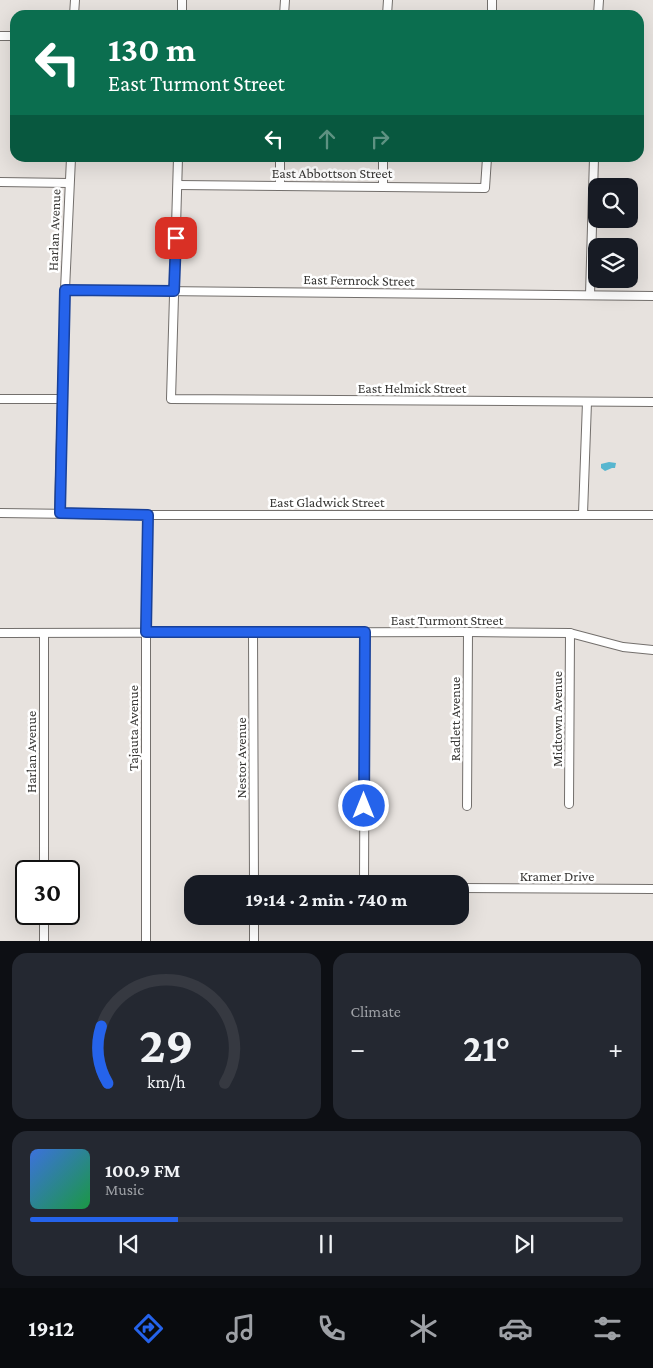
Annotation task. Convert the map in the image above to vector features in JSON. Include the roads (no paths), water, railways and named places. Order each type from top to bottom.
[{"type":"street","name":"Harlan Avenue","points":[[60,513],[68,183],[71,162]]},
{"type":"street","points":[[174,291],[178,162]]},
{"type":"street","points":[[280,162],[280,186]]},
{"type":"street","points":[[383,186],[384,162]]},
{"type":"street","name":"East Abbottson Street","points":[[178,185],[486,188],[486,162]]},
{"type":"street","points":[[590,295],[594,162]]},
{"type":"street","points":[[0,182],[68,183]]},
{"type":"street","name":"East Fernrock Street","points":[[65,290],[653,296]]},
{"type":"street","name":"East Helmick Street","points":[[174,291],[171,399],[653,402]]},
{"type":"street","points":[[0,400],[62,399]]},
{"type":"street","points":[[583,514],[587,402]]},
{"type":"street","name":"East Gladwick Street","points":[[0,512],[148,515],[653,515]]},
{"type":"street","name":"Tajauta Avenue","points":[[146,940],[148,515]]},
{"type":"street","name":"Nestor Avenue","points":[[253,632],[254,875]]},
{"type":"street","points":[[364,875],[365,632]]},
{"type":"street","name":"Radlett Avenue","points":[[467,806],[468,632]]},
{"type":"street","name":"East Turmont Street","points":[[0,633],[570,633],[623,646],[653,650]]},
{"type":"street","name":"Harlan Avenue","points":[[44,633],[44,860]]},
{"type":"street","name":"Midtown Avenue","points":[[569,804],[570,633]]},
{"type":"street","name":"Kramer Drive","points":[[469,888],[653,889]]},
{"type":"street","points":[[44,925],[44,940]]},
{"type":"street","points":[[254,925],[254,940]]},
{"type":"water","points":[[616,463],[615,468],[605,471],[601,468],[601,464]]}]
